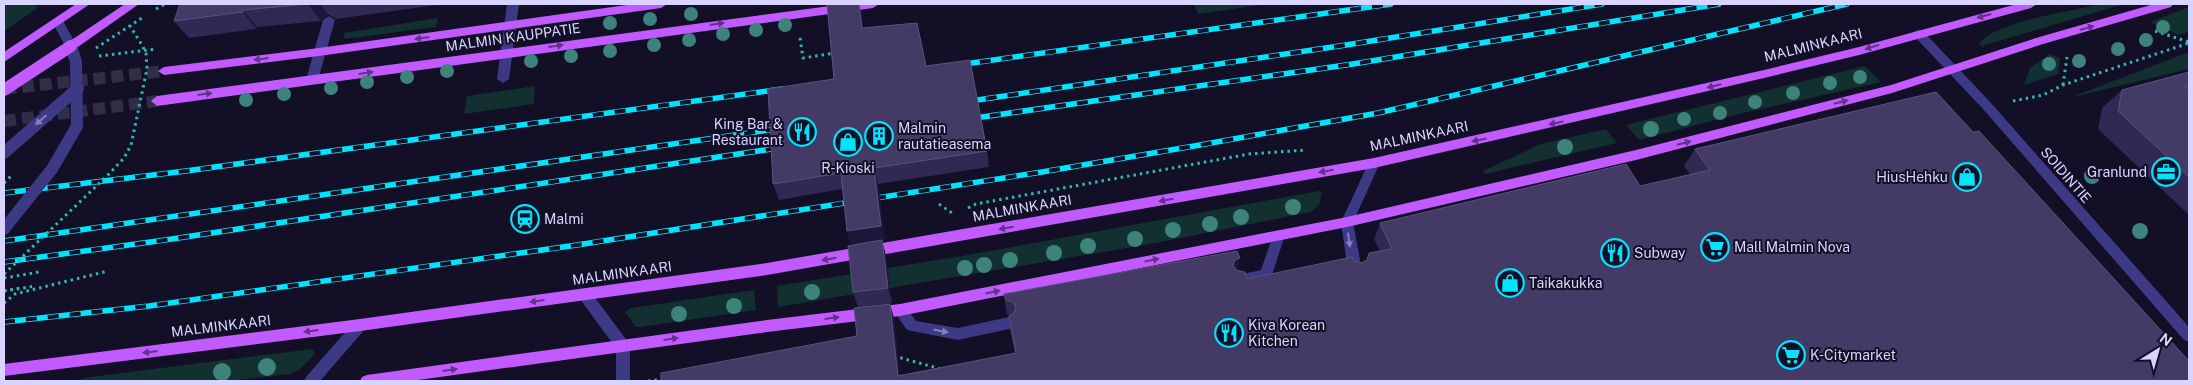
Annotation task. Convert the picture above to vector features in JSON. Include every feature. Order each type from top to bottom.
[{"type":"main road","points":[[4,58],[84,4]]},
{"type":"main road","name":"MALMIN KAUPPATIE","points":[[164,71],[320,52],[661,4]]},
{"type":"main road","name":"MALMIN KAUPPATIE","points":[[157,100],[872,4]]},
{"type":"main road","name":"MALMINKAARI","points":[[4,370],[360,325],[767,269],[1374,163],[1632,106],[1859,51],[2031,4]]},
{"type":"main road","points":[[367,381],[767,326],[900,310],[1347,222],[1636,155],[1892,89],[2040,41],[2167,4]]},
{"type":"main road","points":[[4,90],[130,5]]},
{"type":"street","points":[[503,79],[512,26],[513,4]]},
{"type":"street","points":[[312,80],[328,20]]},
{"type":"street","points":[[4,228],[52,169],[77,126],[78,88],[76,62],[71,46],[58,22]]},
{"type":"street","name":"SOIDINTIE","points":[[1919,34],[1987,106],[2189,336]]},
{"type":"street","points":[[4,153],[78,88]]},
{"type":"street","points":[[1355,271],[1347,222],[1374,163]]},
{"type":"street","points":[[1239,280],[1266,274],[1279,235]]},
{"type":"street","points":[[585,294],[623,346],[623,381]]},
{"type":"street","points":[[900,310],[912,326],[958,334],[1009,323]]},
{"type":"street","points":[[311,381],[360,325]]},
{"type":"path","points":[[4,274],[108,175],[128,151],[136,130],[137,116],[149,69],[146,53],[139,38],[130,26]]},
{"type":"path","points":[[2150,29],[2189,43]]},
{"type":"path","points":[[800,38],[803,58],[841,52]]},
{"type":"path","points":[[1987,106],[2042,95],[2063,85],[2189,43]]},
{"type":"path","points":[[2063,85],[2067,57]]},
{"type":"path","points":[[962,211],[976,204],[1249,154],[1307,150]]},
{"type":"path","points":[[939,204],[954,215]]},
{"type":"path","points":[[4,302],[15,294],[108,271]]},
{"type":"path","points":[[4,278],[39,272]]},
{"type":"path","points":[[4,291],[35,286]]},
{"type":"path","points":[[4,291],[21,288]]},
{"type":"path","points":[[888,354],[933,368],[946,369]]},
{"type":"path","points":[[648,381],[659,381],[674,377]]},
{"type":"green space","points":[[4,4],[32,4],[39,7],[4,31]]},
{"type":"green space","points":[[1194,4],[1259,4],[1260,5],[1198,14]]},
{"type":"green space","points":[[2100,4],[2124,4],[1982,46],[1979,44],[1987,36],[2000,29],[2035,18]]},
{"type":"green space","points":[[2189,7],[2189,31],[2179,35],[2150,22]]},
{"type":"green space","points":[[438,18],[436,27],[345,39],[343,33]]},
{"type":"green space","points":[[2189,52],[2189,69],[2069,98]]},
{"type":"green space","points":[[2050,54],[2060,58],[2058,74],[2024,85],[2030,68]]},
{"type":"green space","points":[[1865,66],[1881,82],[1735,115],[1639,140],[1626,125]]},
{"type":"green space","points":[[535,86],[534,104],[464,114],[467,96]]},
{"type":"green space","points":[[1606,129],[1617,143],[1485,174],[1483,171],[1541,144]]},
{"type":"green space","points":[[1319,191],[1322,193],[1319,205],[1311,212],[1156,243],[778,307],[777,286],[968,255]]},
{"type":"green space","points":[[754,290],[756,310],[641,327],[636,327],[625,312],[631,308]]},
{"type":"green space","points":[[312,349],[315,353],[314,355],[300,369],[290,374],[229,381],[74,381],[90,377]]},
{"type":"building","points":[[180,4],[307,4],[243,10],[243,12],[174,21]]},
{"type":"building","name":"Malmin rautatieasema","points":[[827,4],[859,4],[862,28],[917,23],[926,66],[970,60],[987,151],[874,168],[881,226],[847,231],[841,173],[773,184],[768,89],[834,79]]},
{"type":"building","points":[[2189,72],[2189,87],[2185,85],[2189,90],[2189,177],[2118,111],[2122,90]]},
{"type":"building","name":"Mall Malmin Nova","points":[[1936,92],[1973,132],[1979,131],[2189,361],[2189,381],[661,381],[661,373],[857,336],[854,308],[890,304],[898,376],[1016,353],[1009,316],[1014,313],[1016,307],[1013,302],[1006,300],[1004,294],[1237,251],[1240,258],[1235,260],[1233,265],[1236,270],[1245,272],[1247,279],[1352,257],[1354,261],[1361,263],[1367,260],[1369,253],[1392,249],[1380,223],[1626,164],[1640,186],[1710,170],[1695,149]]},
{"type":"building","points":[[882,240],[888,288],[853,292],[848,246]]},
{"type":"tunnel","points":[[4,89],[164,71]]},
{"type":"tunnel","points":[[4,121],[157,101]]},
{"type":"railway","points":[[958,65],[1391,4]]},
{"type":"railway","points":[[964,102],[1346,45],[1602,4]]},
{"type":"railway","points":[[968,119],[1353,64],[1719,4]]},
{"type":"railway","points":[[4,322],[149,306],[577,245],[1042,172],[1200,145],[1378,113],[1847,4]]},
{"type":"railway","points":[[4,193],[186,171],[782,89]]},
{"type":"railway","points":[[4,241],[783,128]]},
{"type":"railway","points":[[4,262],[165,240],[785,147]]},
{"type":"place","name":"King Bar & Restaurant","points":[[802,132]]},
{"type":"place","name":"Malmin rautatieasema","points":[[879,136]]},
{"type":"place","name":"R-Kioski","points":[[848,142]]},
{"type":"place","name":"Granlund","points":[[2166,172]]},
{"type":"place","name":"HiusHehku","points":[[1967,177]]},
{"type":"place","name":"Malmi","points":[[525,219]]},
{"type":"place","name":"Mall Malmin Nova","points":[[1715,247]]},
{"type":"place","name":"Subway","points":[[1615,253]]},
{"type":"place","name":"Taikakukka","points":[[1510,283]]},
{"type":"place","name":"Kiva Korean Kitchen","points":[[1229,333]]},
{"type":"place","name":"K-Citymarket","points":[[1791,355]]}]
